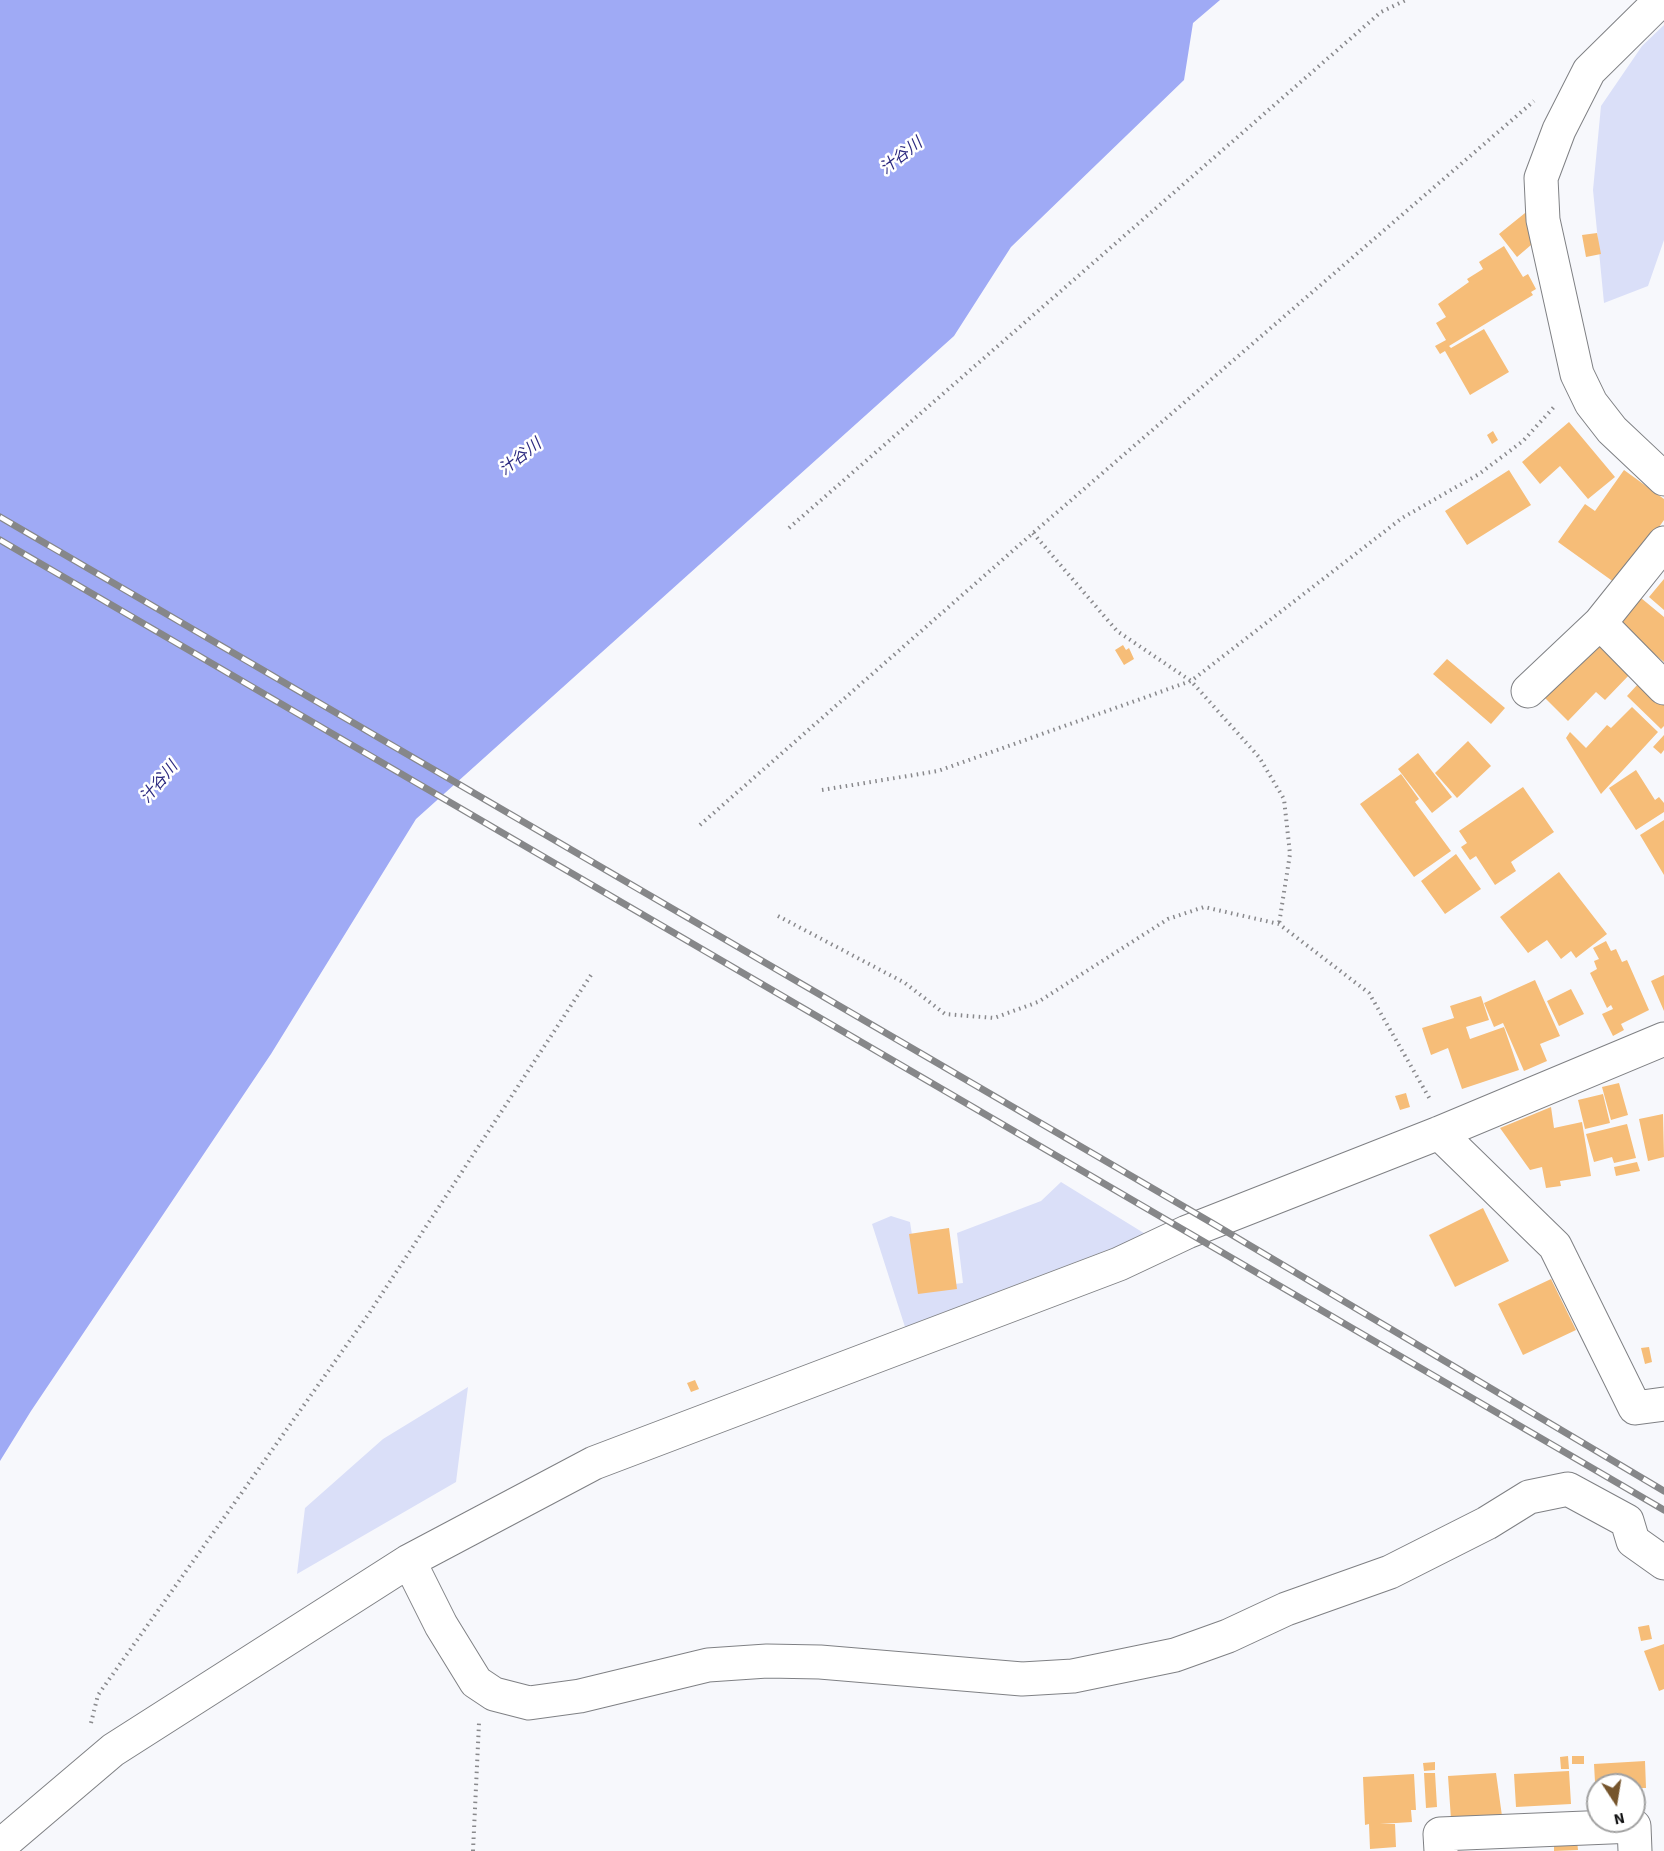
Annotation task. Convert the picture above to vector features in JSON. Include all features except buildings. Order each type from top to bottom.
[{"type":"street","points":[[1659,466],[1612,430],[1591,403],[1577,374],[1543,220],[1541,178],[1559,130],[1589,71],[1661,0]]},
{"type":"street","points":[[1528,691],[1600,623],[1664,543]]},
{"type":"street","points":[[1600,623],[1664,688]]},
{"type":"street","points":[[0,1846],[113,1750],[409,1561],[594,1463],[1119,1264],[1187,1232],[1439,1133],[1664,1039]]},
{"type":"street","points":[[1439,1133],[1555,1246],[1635,1408],[1664,1404]]},
{"type":"street","points":[[409,1561],[441,1625],[476,1682],[494,1694],[529,1703],[580,1696],[708,1665],[767,1661],[820,1662],[1022,1679],[1074,1676],[1175,1655],[1228,1636],[1286,1609],[1390,1572],[1487,1523],[1528,1497],[1568,1490],[1627,1521],[1633,1541],[1664,1563]]},
{"type":"street","points":[[1441,1851],[1440,1833],[1634,1826],[1635,1851]]},
{"type":"path","points":[[789,528],[1381,12],[1406,0]]},
{"type":"path","points":[[700,825],[1033,533],[1540,96]]},
{"type":"path","points":[[822,790],[938,771],[1191,681],[1402,518],[1479,474],[1523,441],[1551,413],[1577,374]]},
{"type":"path","points":[[1033,533],[1118,631],[1191,681],[1260,757],[1284,799],[1290,854],[1279,924]]},
{"type":"path","points":[[778,916],[905,983],[945,1014],[994,1018],[1038,1002],[1168,919],[1204,907],[1279,924],[1369,993],[1434,1106],[1439,1133]]},
{"type":"path","points":[[91,1727],[98,1695],[368,1315],[593,972]]},
{"type":"path","points":[[473,1851],[479,1718],[494,1694]]},
{"type":"shaded area","points":[[1664,25],[1664,240],[1648,286],[1604,303],[1593,190],[1601,106],[1642,46]]},
{"type":"shaded area","points":[[1061,1182],[1147,1235],[905,1327],[872,1224],[891,1216],[910,1222],[920,1288],[963,1283],[957,1233],[1041,1201]]},
{"type":"shaded area","points":[[468,1387],[456,1482],[297,1574],[305,1508],[383,1439]]},
{"type":"water","name":"汁谷川","points":[[0,0],[1220,0],[1193,23],[1184,80],[1011,247],[954,336],[416,819],[271,1054],[31,1411],[0,1461]]},
{"type":"railway","points":[[0,517],[1212,1223],[1664,1491]]},
{"type":"railway","points":[[0,540],[1664,1510]]}]
